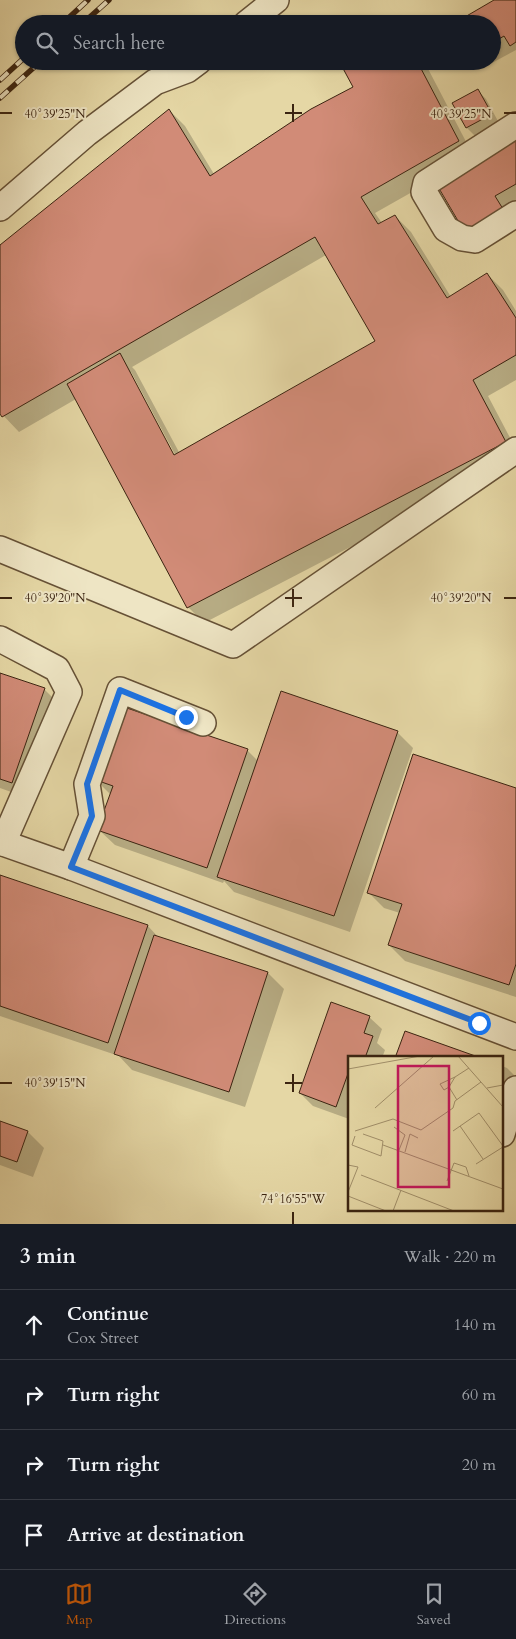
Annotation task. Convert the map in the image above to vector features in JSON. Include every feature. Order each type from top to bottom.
[{"type":"street","points":[[257,15],[276,0]]},
{"type":"street","points":[[0,208],[87,133],[155,82],[187,70]]},
{"type":"street","points":[[516,125],[426,182],[424,192],[446,229],[462,238],[475,240],[516,214]]},
{"type":"street","points":[[0,549],[233,645],[516,450]]},
{"type":"street","points":[[0,639],[57,669],[69,692],[2,843],[71,867],[516,1037]]},
{"type":"street","points":[[71,867],[92,816],[87,784],[120,690],[203,723]]},
{"type":"street","points":[[504,1128],[516,1089]]},
{"type":"building","points":[[494,0],[516,0],[516,42],[510,46],[504,36],[501,38],[501,15],[468,15]]},
{"type":"building","points":[[344,70],[422,70],[459,141],[361,197],[378,224],[395,215],[447,298],[487,273],[516,318],[516,355],[473,380],[506,442],[187,608],[67,384],[120,353],[174,455],[375,341],[315,237],[2,417],[0,414],[0,245],[169,109],[210,176],[311,109],[353,87]]},
{"type":"building","points":[[478,89],[492,114],[466,128],[452,103]]},
{"type":"building","points":[[516,140],[516,184],[495,196],[503,209],[464,231],[437,185]]},
{"type":"building","points":[[0,673],[45,688],[12,783],[0,779]]},
{"type":"building","points":[[281,691],[398,731],[334,916],[217,877]]},
{"type":"building","points":[[118,705],[248,749],[207,868],[97,830],[113,786],[93,779]]},
{"type":"building","points":[[413,754],[516,788],[516,964],[509,985],[388,945],[402,904],[367,893]]},
{"type":"building","points":[[0,875],[148,925],[108,1043],[0,1006]]},
{"type":"building","points":[[154,935],[268,972],[229,1092],[114,1054]]},
{"type":"building","points":[[331,1002],[370,1016],[364,1033],[373,1036],[366,1056],[348,1056],[348,1074],[336,1107],[299,1093]]},
{"type":"building","points":[[405,1031],[475,1056],[396,1056]]},
{"type":"building","points":[[0,1121],[28,1131],[17,1162],[0,1156]]},
{"type":"railway","points":[[72,15],[88,0]]},
{"type":"railway","points":[[92,15],[109,0]]},
{"type":"railway","points":[[0,80],[15,66]]},
{"type":"railway","points":[[0,98],[31,70]]},
{"type":"route","points":[[186,717],[120,690],[87,784],[92,816],[71,867],[479,1023]]}]
